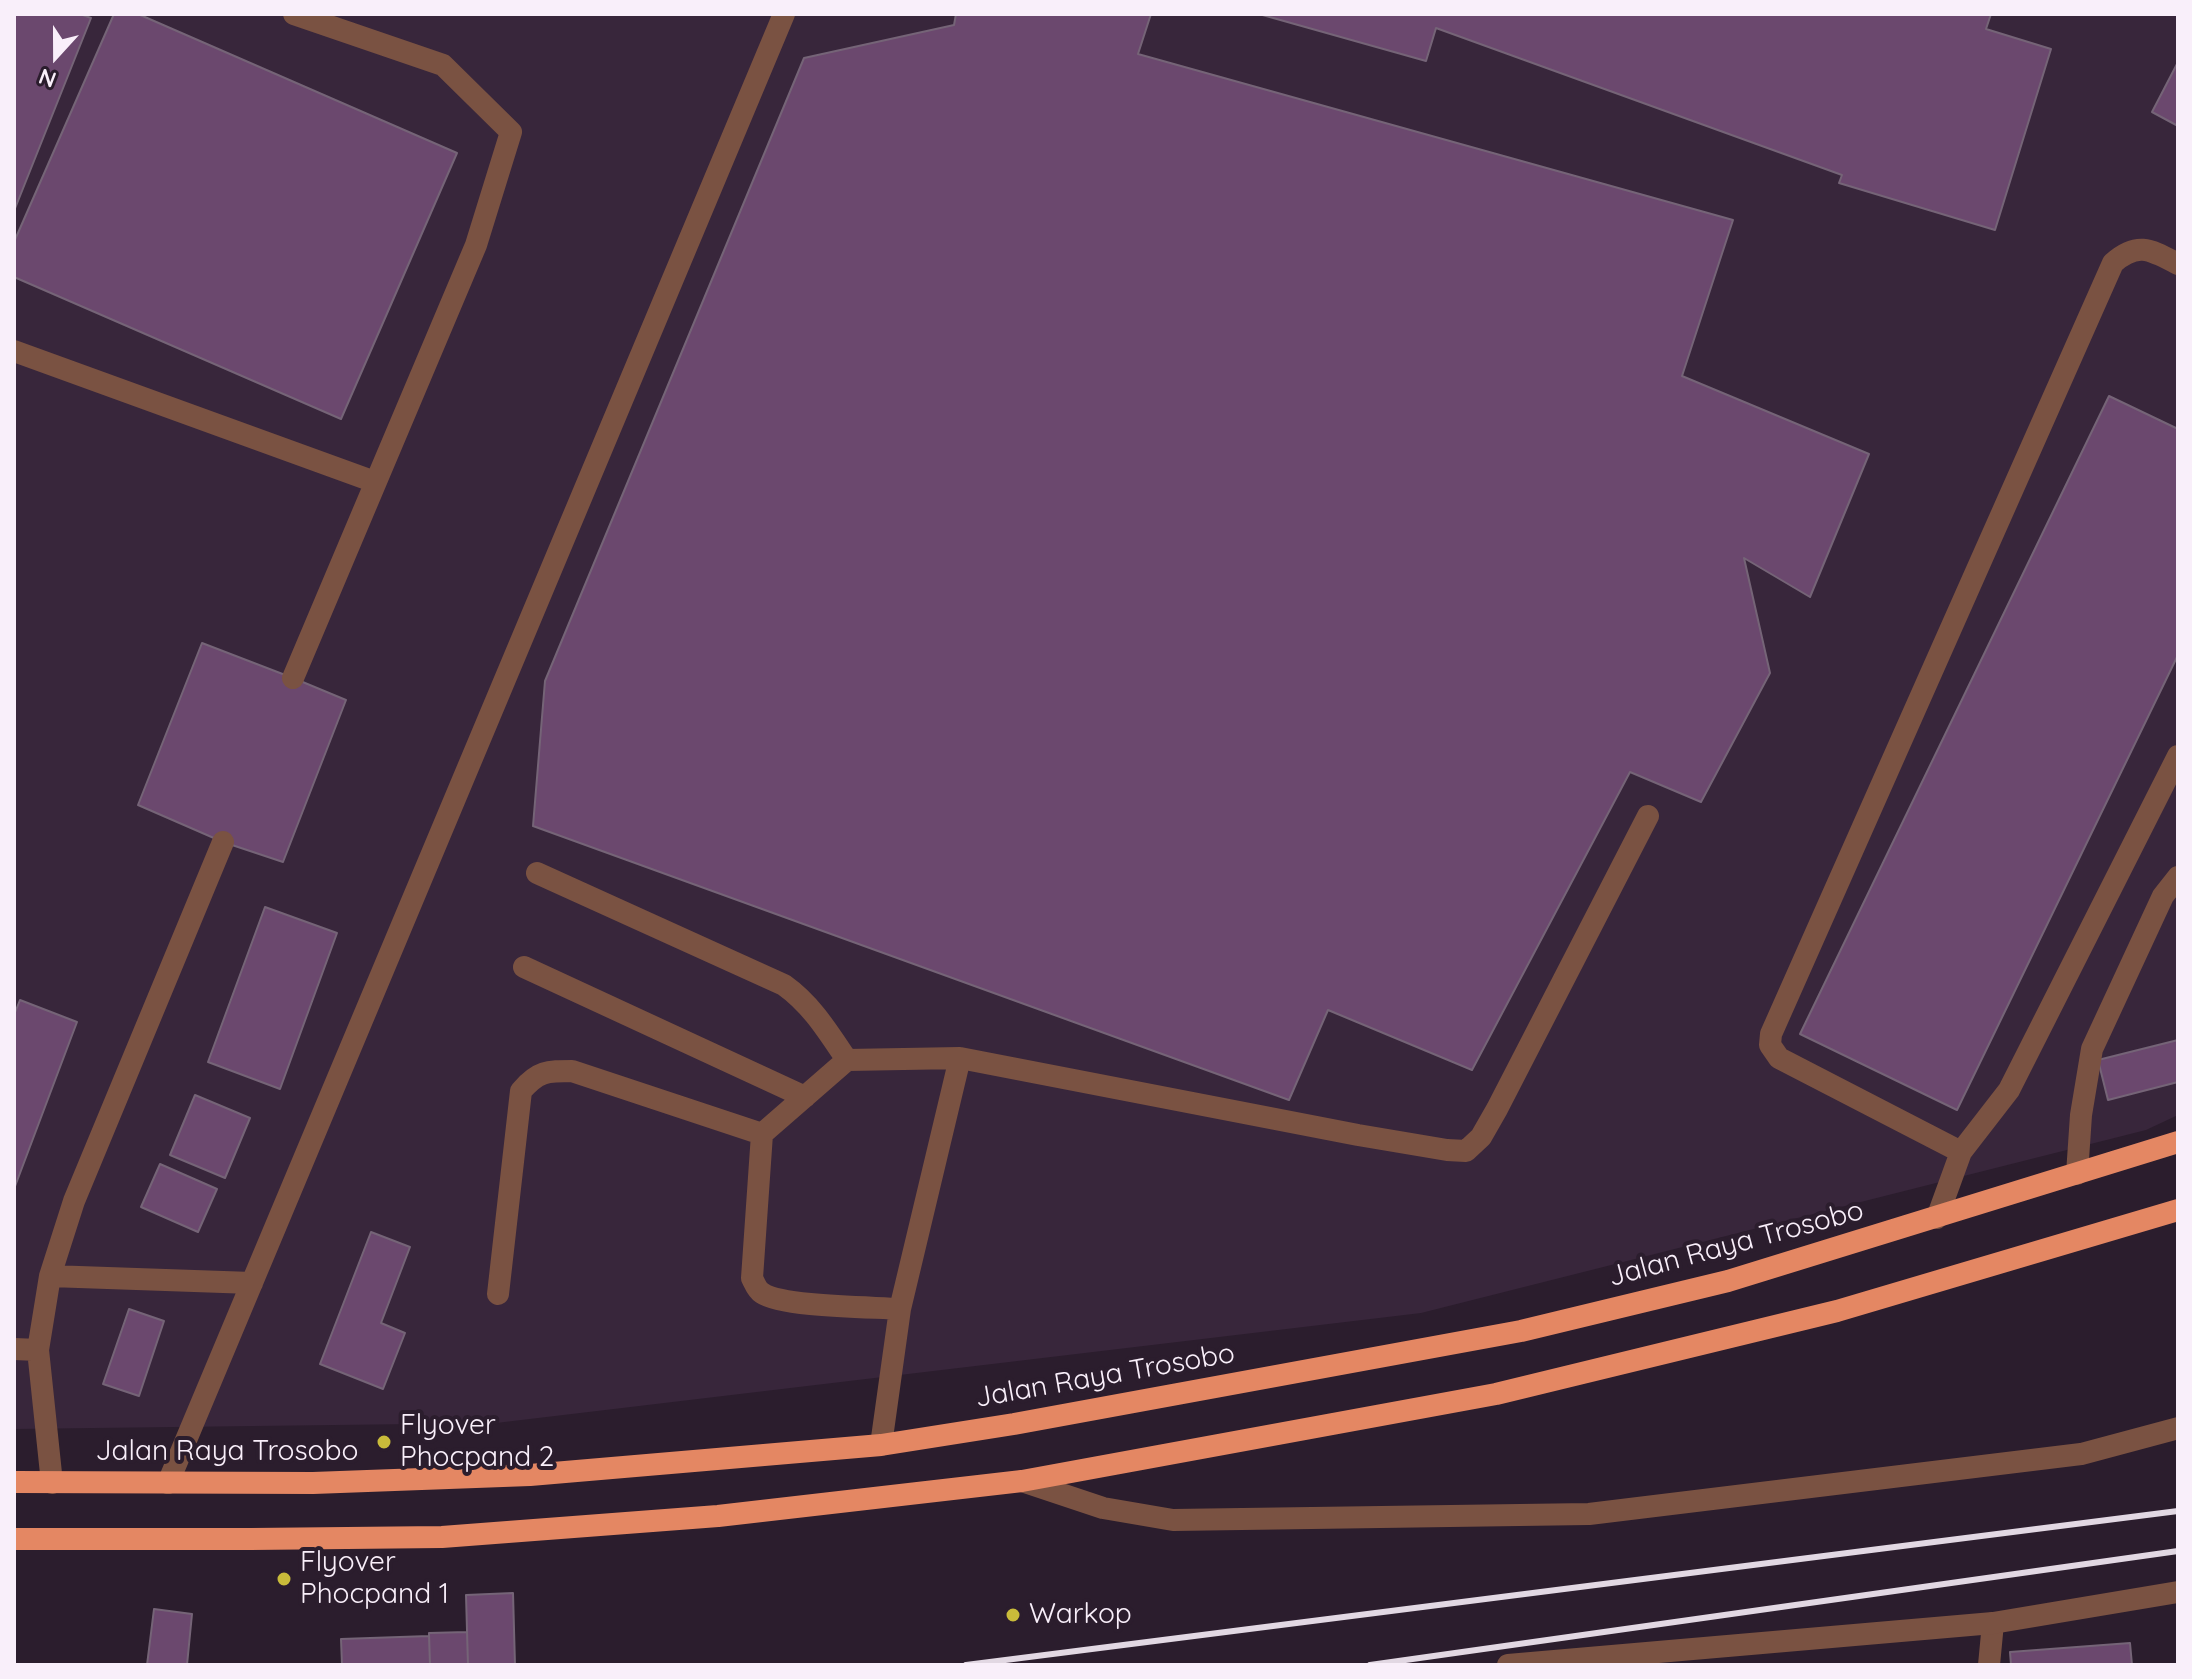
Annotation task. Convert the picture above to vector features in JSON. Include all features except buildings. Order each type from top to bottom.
[{"type":"highway","name":"Jalan Raya Trosobo","points":[[14,1482],[313,1483],[530,1475],[881,1445],[1014,1424],[1521,1331],[1728,1281],[2178,1142]]},
{"type":"highway","points":[[14,1539],[442,1537],[718,1516],[1022,1481],[1496,1394],[1837,1311],[2178,1210]]},
{"type":"street","points":[[293,678],[476,245],[511,132],[443,65],[294,14]]},
{"type":"street","points":[[168,1483],[784,14]]},
{"type":"street","points":[[1961,1152],[1779,1058],[1770,1045],[1771,1034],[2113,263],[2126,252],[2139,249],[2157,253],[2178,264]]},
{"type":"street","points":[[14,351],[375,482]]},
{"type":"street","points":[[1937,1218],[1961,1152],[2009,1090],[2178,756]]},
{"type":"street","points":[[900,1309],[773,1299],[759,1292],[752,1278],[762,1134],[847,1060],[960,1058],[1358,1135],[1466,1151],[1481,1137],[1497,1109],[1648,816]]},
{"type":"street","points":[[52,1483],[38,1350],[50,1276],[74,1201],[223,842]]},
{"type":"street","points":[[537,873],[784,985],[802,998],[815,1013],[847,1060]]},
{"type":"street","points":[[2077,1174],[2081,1115],[2092,1049],[2163,896],[2178,877]]},
{"type":"street","points":[[524,967],[805,1097]]},
{"type":"street","points":[[881,1445],[900,1309],[960,1058]]},
{"type":"street","points":[[498,1294],[521,1091],[533,1077],[550,1071],[572,1071],[762,1134]]},
{"type":"street","points":[[50,1276],[252,1283]]},
{"type":"street","points":[[14,1349],[38,1350]]},
{"type":"street","points":[[1022,1481],[1103,1508],[1173,1520],[1589,1514],[2081,1454],[2178,1428]]},
{"type":"street","points":[[1508,1665],[1993,1623],[2178,1592]]},
{"type":"street","points":[[1989,1665],[1993,1623]]},
{"type":"shaded area","points":[[14,14],[2178,14],[2178,1115],[2146,1130],[1421,1313],[496,1423],[14,1429]]},
{"type":"railway","points":[[966,1665],[2178,1511]]},
{"type":"railway","points":[[1370,1665],[2178,1551]]},
{"type":"place","name":"Flyover Phocpand 2","points":[[384,1442]]},
{"type":"place","name":"Flyover Phocpand 1","points":[[284,1579]]},
{"type":"place","name":"Warkop","points":[[1013,1615]]}]
